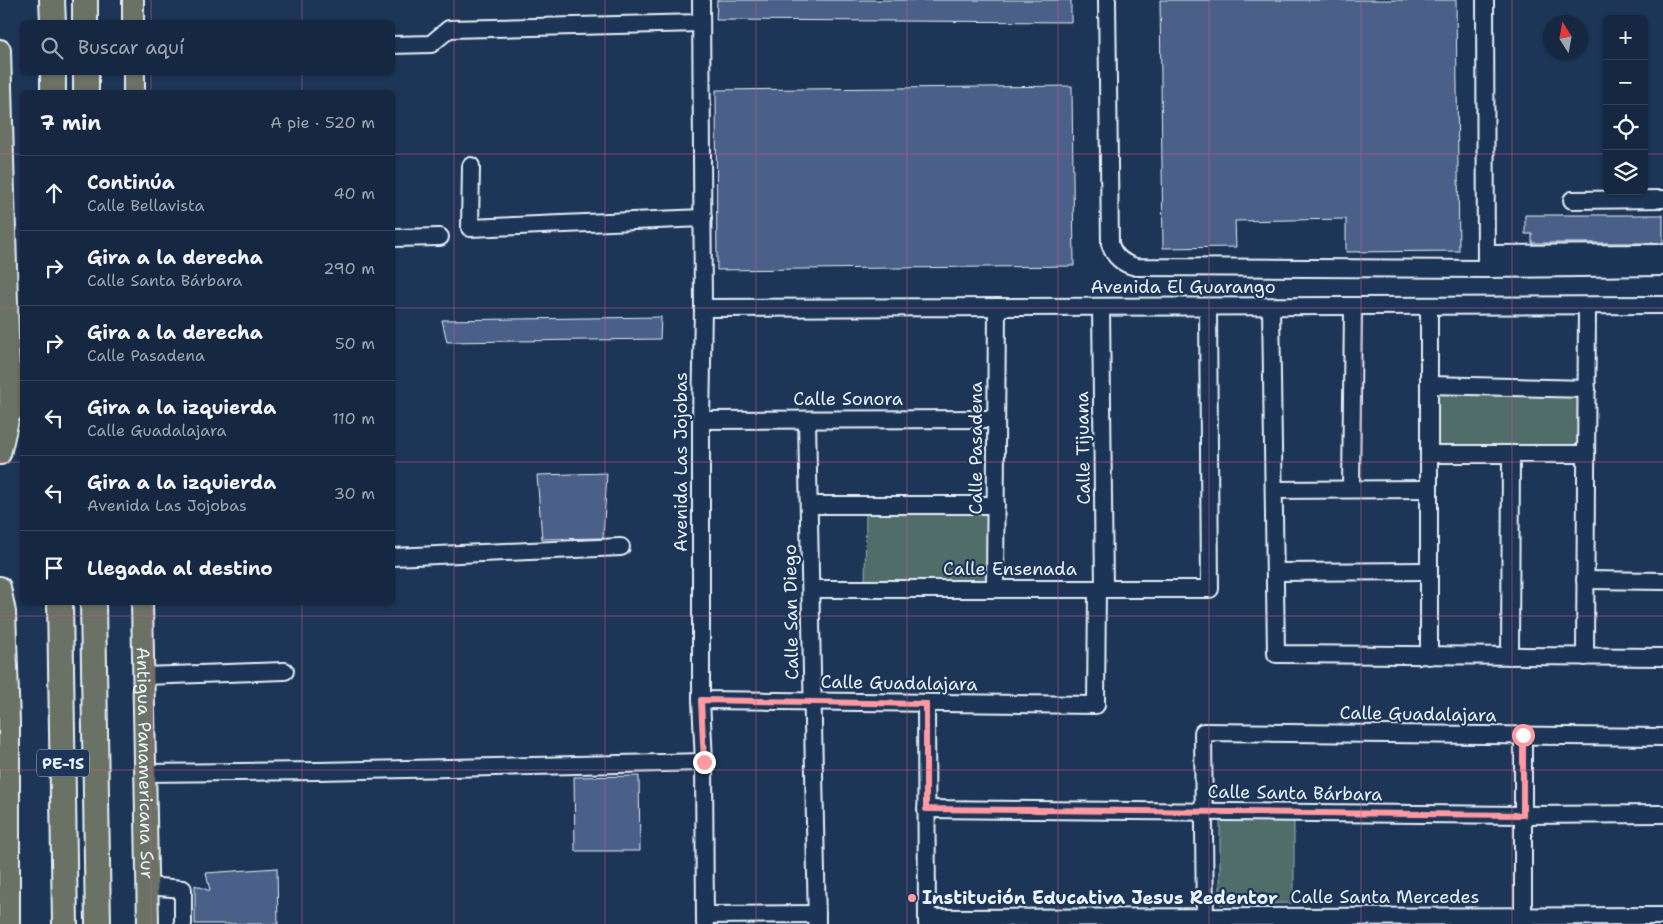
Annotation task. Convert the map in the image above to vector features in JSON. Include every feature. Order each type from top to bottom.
[{"type":"highway","points":[[52,0],[52,20]]},
{"type":"highway","points":[[85,0],[85,20]]},
{"type":"highway","points":[[53,75],[53,90]]},
{"type":"highway","points":[[86,75],[86,90]]},
{"type":"highway","points":[[6,421],[20,382]]},
{"type":"highway","name":"PE-1S","points":[[60,605],[65,924]]},
{"type":"highway","name":"PE-1S","points":[[94,605],[98,924]]},
{"type":"main road","points":[[133,0],[133,20]]},
{"type":"main road","points":[[0,50],[6,421],[0,454]]},
{"type":"main road","points":[[134,75],[134,90]]},
{"type":"main road","points":[[0,587],[5,612],[4,882],[9,924]]},
{"type":"main road","name":"Antigua Panamericana Sur","points":[[142,605],[148,924]]},
{"type":"street","name":"Avenida Las Jojobas","points":[[701,0],[703,308],[701,700],[704,762],[705,919]]},
{"type":"street","points":[[1107,0],[1110,244],[1117,258],[1124,263],[1136,268],[1486,261],[1663,253]]},
{"type":"street","points":[[1485,0],[1486,261]]},
{"type":"street","points":[[395,45],[431,44],[449,29],[701,23]]},
{"type":"street","points":[[471,166],[470,228],[702,218]]},
{"type":"street","points":[[1572,200],[1663,199]]},
{"type":"street","points":[[395,238],[440,237]]},
{"type":"street","points":[[1486,261],[1663,267]]},
{"type":"street","points":[[1271,306],[1276,654],[1663,657]]},
{"type":"street","points":[[1351,489],[1353,306]]},
{"type":"street","points":[[1429,306],[1429,656]]},
{"type":"street","points":[[1585,657],[1588,306]]},
{"type":"street","name":"Avenida El Guarango","points":[[703,308],[1663,306]]},
{"type":"street","name":"Calle Pasadena","points":[[995,589],[997,307]]},
{"type":"street","name":"Calle Tijuana","points":[[1096,705],[1101,589],[1101,307]]},
{"type":"street","name":"Calle Ensenada","points":[[811,589],[1210,590],[1208,307]]},
{"type":"street","points":[[1430,385],[1587,389]]},
{"type":"street","name":"Calle Sonora","points":[[701,420],[996,419]]},
{"type":"street","name":"Calle San Diego","points":[[807,420],[817,919]]},
{"type":"street","points":[[1429,454],[1586,454]]},
{"type":"street","points":[[1510,656],[1511,454]]},
{"type":"street","points":[[1274,490],[1429,489]]},
{"type":"street","points":[[809,505],[996,504]]},
{"type":"street","points":[[395,557],[621,547]]},
{"type":"street","points":[[1275,572],[1429,571]]},
{"type":"street","points":[[1585,580],[1663,581]]},
{"type":"street","points":[[144,676],[285,671]]},
{"type":"street","name":"Calle Guadalajara","points":[[701,700],[1096,705]]},
{"type":"street","points":[[926,704],[927,921]]},
{"type":"street","name":"Calle Guadalajara","points":[[1204,812],[1203,732],[1663,736]]},
{"type":"street","points":[[1523,735],[1523,920]]},
{"type":"street","points":[[145,773],[704,762]]},
{"type":"street","name":"Calle Santa Bárbara","points":[[926,809],[1523,815],[1663,814]]},
{"type":"street","points":[[1204,812],[1205,921]]},
{"type":"street","points":[[147,886],[182,889],[182,924]]},
{"type":"street","points":[[705,919],[817,919]]},
{"type":"street","name":"Calle Santa Mercedes","points":[[927,921],[1657,919]]},
{"type":"green space","points":[[1436,391],[1579,393],[1579,449],[1434,447]]},
{"type":"green space","points":[[866,512],[988,513],[987,584],[865,583]]},
{"type":"green space","points":[[1220,820],[1294,820],[1294,903],[1220,904]]},
{"type":"building","points":[[717,0],[1071,0],[1071,22],[716,20]]},
{"type":"building","points":[[1160,0],[1456,0],[1459,251],[1346,252],[1346,219],[1235,221],[1236,247],[1163,248]]},
{"type":"building","points":[[1072,86],[1074,266],[717,270],[716,90]]},
{"type":"building","points":[[1525,215],[1663,215],[1663,243],[1532,243],[1532,234],[1525,234]]},
{"type":"building","points":[[661,317],[660,339],[447,342],[442,320]]},
{"type":"building","points":[[607,473],[603,538],[542,539],[537,475]]},
{"type":"building","points":[[639,776],[640,851],[575,851],[574,777]]},
{"type":"building","points":[[277,868],[278,924],[195,924],[195,885],[210,891],[206,873]]},
{"type":"place","name":"Institución Educativa Jesus Redentor","points":[[912,898]]},
{"type":"route","points":[[704,762],[701,700],[926,704],[926,809],[1523,815],[1523,735]]}]
